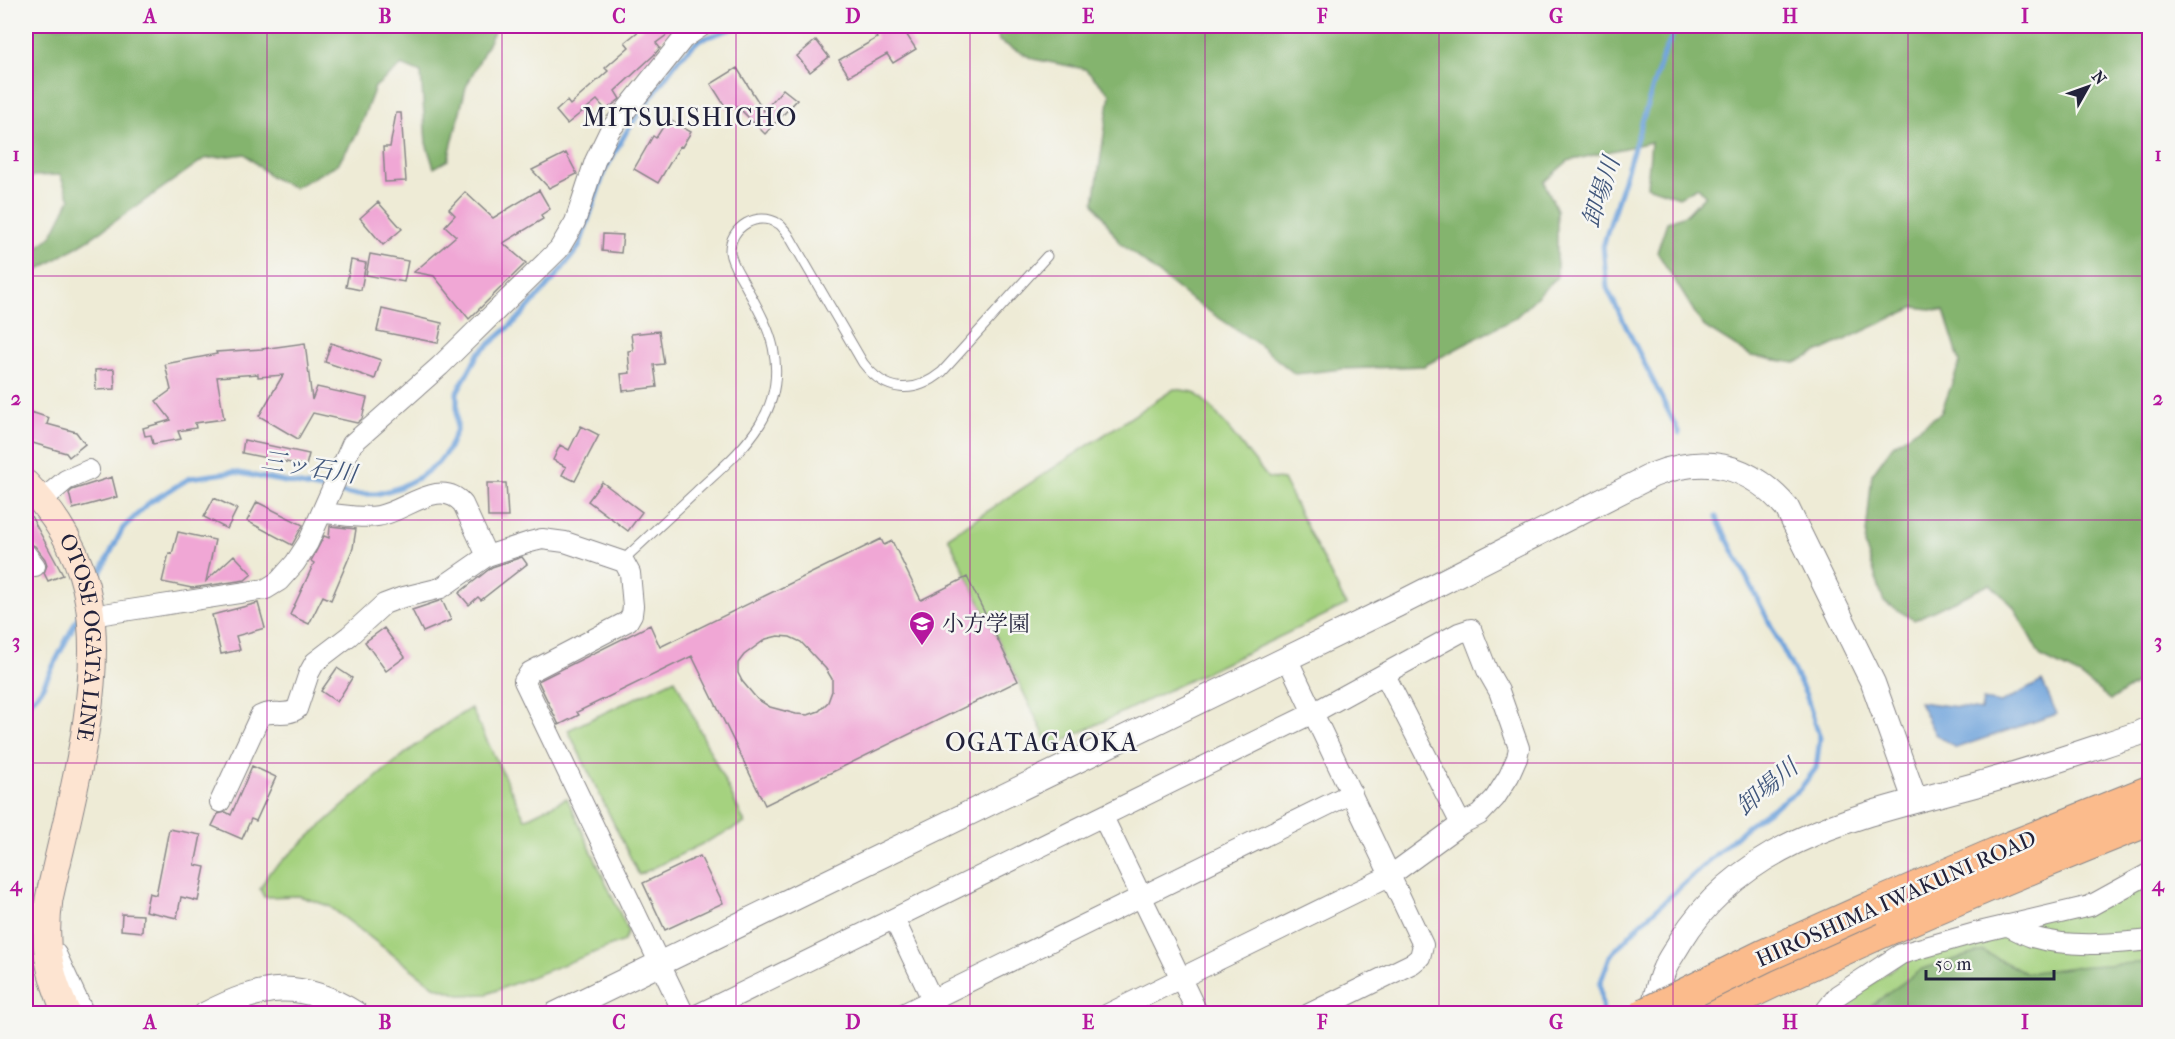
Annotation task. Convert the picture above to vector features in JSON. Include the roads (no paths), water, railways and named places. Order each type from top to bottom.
[{"type":"highway","name":"HIROSHIMA IWAKUNI ROAD","points":[[1705,1014],[1779,977],[1877,920],[2008,849],[2150,792]]},
{"type":"highway","name":"HIROSHIMA IWAKUNI ROAD","points":[[1646,1014],[1764,956],[1877,920],[2150,819]]},
{"type":"highway","points":[[2075,848],[2150,827]]},
{"type":"main road","name":"OTOSE OGATA LINE","points":[[33,492],[56,521],[71,546],[82,573],[91,616],[92,659],[86,727],[45,924],[46,949],[51,973],[67,1014]]},
{"type":"street","points":[[91,616],[266,589],[279,581],[308,543],[352,444],[440,366],[559,249],[575,222],[595,161],[610,130],[683,39],[702,26]]},
{"type":"street","points":[[556,1014],[1287,658],[1653,475],[1689,464],[1726,467],[1744,473],[1775,494],[1787,508],[1797,524],[1873,682],[1915,800]]},
{"type":"street","points":[[33,492],[89,470]]},
{"type":"street","points":[[323,510],[376,516],[389,514],[423,498],[450,494],[463,504],[488,555]]},
{"type":"street","points":[[220,802],[257,720],[264,713],[287,714],[297,709],[315,662],[349,636],[384,604],[441,588],[488,555],[530,542],[553,539],[622,561],[630,573],[633,606],[628,621],[530,672],[524,681],[684,1014]]},
{"type":"street","points":[[699,1014],[1313,713],[1471,629],[1498,691],[1519,748],[1517,758],[1495,798],[1479,815],[1461,824],[1391,875],[1108,1014]]},
{"type":"street","points":[[1287,658],[1422,939],[1423,948],[1420,957],[1413,963],[1309,1014]]},
{"type":"street","points":[[1385,675],[1461,824]]},
{"type":"street","points":[[1652,1014],[1664,970],[1688,929],[1716,895],[1753,865],[1794,842],[1834,826],[1915,800],[2007,776],[2150,728]]},
{"type":"street","points":[[903,1014],[936,1006],[1142,896],[1352,793]]},
{"type":"street","points":[[1103,817],[1198,1014]]},
{"type":"street","points":[[1823,1014],[1839,995],[1902,954],[2006,925],[2090,906],[2150,873]]},
{"type":"street","points":[[49,899],[46,916],[49,934],[54,950],[84,1014]]},
{"type":"street","points":[[894,919],[936,1006]]},
{"type":"street","points":[[2006,925],[2032,937],[2074,944],[2150,940]]},
{"type":"street","points":[[206,1014],[246,995],[269,990],[291,989],[315,993],[336,1001],[356,1014]]},
{"type":"lane","points":[[622,561],[742,449],[752,438],[768,411],[775,380],[774,349],[766,326],[734,264],[730,251],[733,238],[741,226],[759,219],[779,224],[788,234],[863,363],[871,374],[894,387],[920,386],[942,372],[1047,256]]},
{"type":"water","points":[[2042,681],[2057,714],[1956,748],[1935,734],[1919,702],[1981,710],[1983,700],[2001,703]]},
{"type":"waterway","name":"三ッ石川","points":[[336,492],[377,494],[398,488],[420,477],[438,463],[448,450],[457,429],[457,392],[478,354],[516,321],[579,247],[605,170],[628,129],[678,60],[699,40],[741,26]]},
{"type":"waterway","name":"卸場川","points":[[1677,26],[1662,58],[1603,246],[1607,288],[1679,433]]},
{"type":"waterway","name":"三ッ石川","points":[[95,583],[123,528],[150,502],[190,478],[234,472],[327,490]]},
{"type":"waterway","name":"卸場川","points":[[1603,1014],[1600,984],[1610,956],[1641,923],[1747,826],[1800,789],[1816,768],[1820,738],[1806,695],[1716,517]]},
{"type":"waterway","name":"三ッ石川","points":[[26,706],[41,690],[80,613]]},
{"type":"place","name":"小方学園","points":[[922,647]]},
{"type":"district","name":"MITSUISHICHO","points":[[690,117]]},
{"type":"district","name":"OGATAGAOKA","points":[[1042,742]]}]
